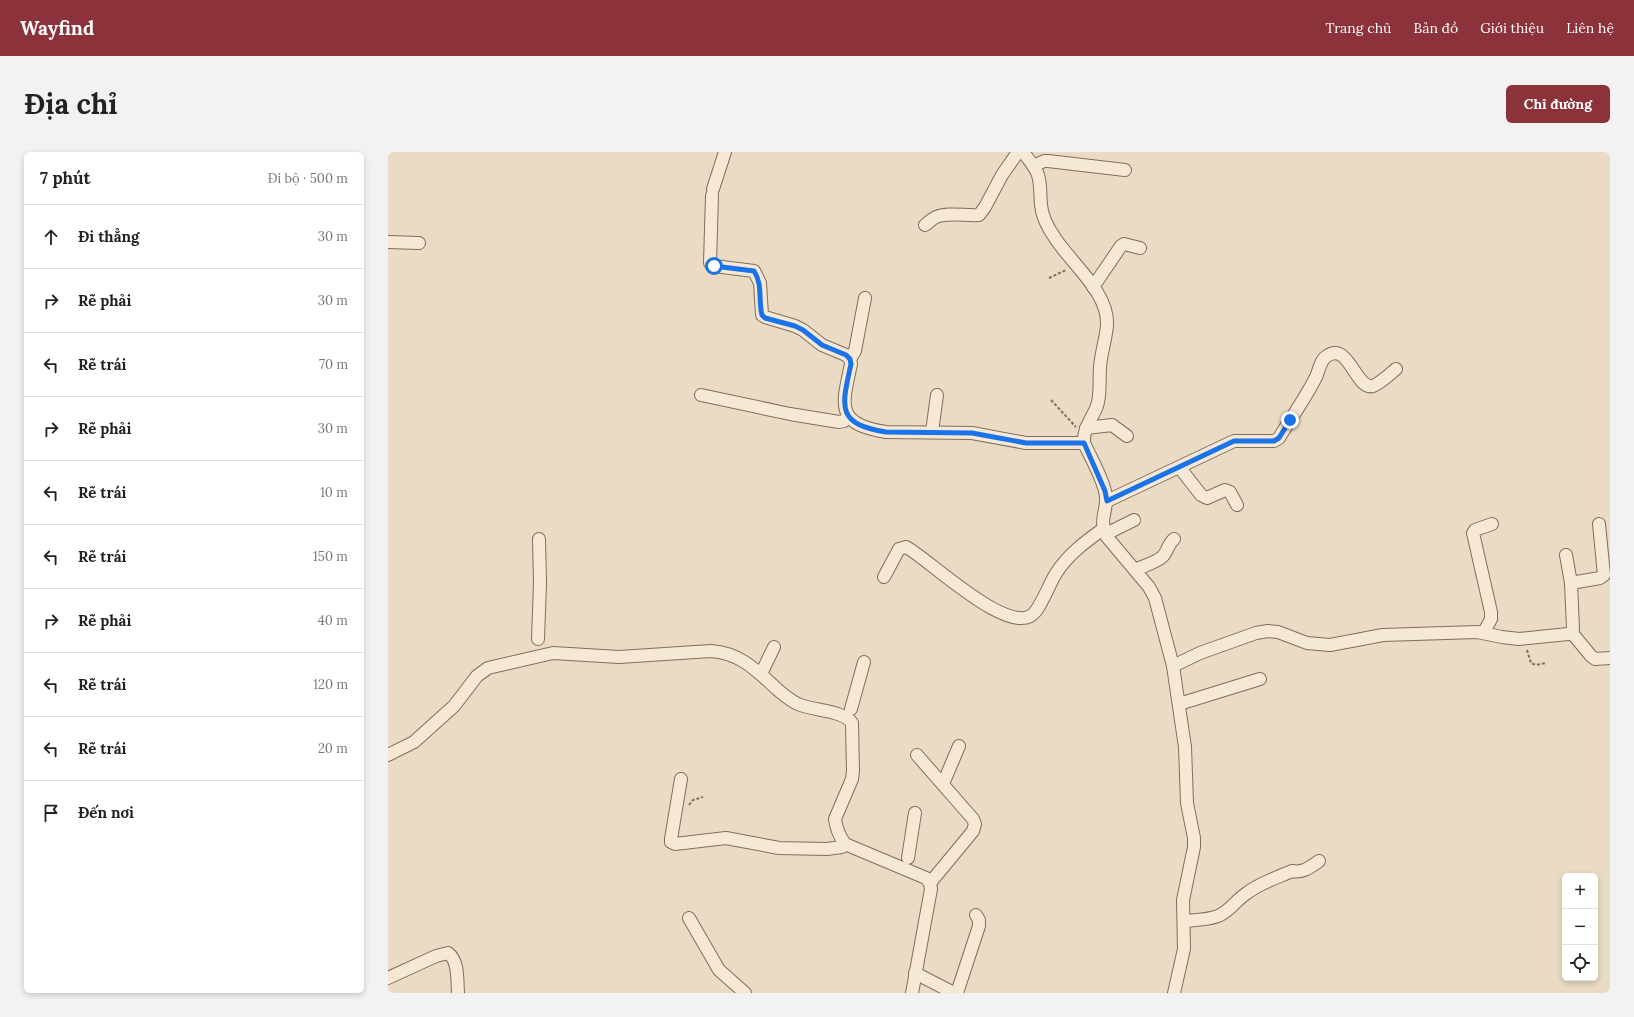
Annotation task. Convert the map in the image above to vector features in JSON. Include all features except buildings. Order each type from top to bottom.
[{"type":"street","points":[[725,152],[712,192],[710,262],[714,266],[754,271],[760,283],[762,315],[765,318],[795,326],[803,330],[822,345],[846,355],[850,359],[851,364],[844,398],[844,407],[849,417],[857,424],[876,430],[972,433],[1026,443],[1084,435],[1112,425],[1127,436]]},
{"type":"street","points":[[925,225],[936,217],[949,215],[979,215],[986,207],[1002,175],[1018,152]]},
{"type":"street","points":[[1023,152],[1034,166],[1040,182],[1043,217],[1055,238],[1103,302],[1107,325],[1100,368],[1099,396],[1097,406],[1084,435],[1105,491],[1107,501],[1103,520],[1104,531],[1149,587],[1155,598],[1173,666],[1185,747],[1187,803],[1194,838],[1194,847],[1183,900],[1184,949],[1174,993]]},
{"type":"street","points":[[1034,166],[1044,161],[1048,161],[1125,170]]},
{"type":"street","points":[[388,242],[418,243]]},
{"type":"street","points":[[1093,287],[1121,246],[1128,244],[1140,248]]},
{"type":"street","points":[[850,359],[855,351],[865,298]]},
{"type":"street","points":[[1107,501],[1180,468],[1234,441],[1274,441],[1279,438],[1308,393],[1323,359],[1328,355],[1334,354],[1342,356],[1349,363],[1363,384],[1368,386],[1374,386],[1396,369]]},
{"type":"street","points":[[700,395],[790,414],[839,422],[844,421],[849,417]]},
{"type":"street","points":[[932,432],[937,395]]},
{"type":"street","points":[[1180,468],[1201,495],[1207,498],[1226,490],[1230,492],[1237,505]]},
{"type":"street","points":[[884,577],[899,549],[906,547],[914,551],[939,572],[986,605],[1016,619],[1026,618],[1034,613],[1056,574],[1069,556],[1081,545],[1104,531],[1134,520]]},
{"type":"street","points":[[1484,632],[1491,619],[1491,612],[1473,533],[1475,530],[1492,524]]},
{"type":"street","points":[[1571,583],[1600,578],[1604,575],[1599,524]]},
{"type":"street","points":[[538,647],[540,583],[539,539]]},
{"type":"street","points":[[1135,570],[1161,558],[1166,552],[1168,544],[1174,539]]},
{"type":"street","points":[[1566,555],[1571,583],[1572,633],[1595,659],[1610,658]]},
{"type":"street","points":[[1173,666],[1200,653],[1256,632],[1268,631],[1278,632],[1307,643],[1330,645],[1383,635],[1484,632],[1511,639],[1525,639],[1572,633]]},
{"type":"street","points":[[388,755],[414,742],[454,706],[482,671],[538,647],[554,653],[563,652],[619,658],[711,651],[724,652],[736,656],[798,704],[811,709],[843,716],[850,714]]},
{"type":"street","points":[[761,674],[774,647]]},
{"type":"street","points":[[864,662],[850,714],[853,729],[853,771],[849,786],[835,819],[836,826],[845,844],[907,864],[926,878],[930,883],[931,889],[912,993]]},
{"type":"street","points":[[1179,704],[1260,679]]},
{"type":"street","points":[[943,784],[959,746]]},
{"type":"street","points":[[917,755],[973,819],[975,824],[973,831],[930,883]]},
{"type":"street","points":[[681,779],[671,842],[675,844],[726,838],[779,848],[838,848],[845,844]]},
{"type":"street","points":[[907,864],[915,812]]},
{"type":"street","points":[[1184,920],[1207,919],[1217,916],[1226,912],[1245,894],[1253,889],[1292,871],[1305,871],[1319,861]]},
{"type":"street","points":[[957,993],[979,926],[979,920],[976,915]]},
{"type":"street","points":[[689,918],[719,970],[745,993]]},
{"type":"street","points":[[388,978],[436,956],[448,953],[455,962],[458,993]]},
{"type":"street","points":[[915,973],[954,993]]},
{"type":"path","points":[[1049,278],[1076,265]]},
{"type":"path","points":[[1051,400],[1084,435]]},
{"type":"path","points":[[1525,639],[1531,663],[1536,665],[1546,663]]},
{"type":"path","points":[[688,812],[689,804],[693,800],[703,798]]},
{"type":"route","points":[[714,266],[754,271],[760,283],[760,310],[765,318],[795,326],[803,330],[822,345],[846,355],[850,359],[851,364],[844,398],[844,407],[849,417],[857,424],[886,432],[972,433],[1026,443],[1084,443],[1105,491],[1107,501],[1234,441],[1274,441],[1279,438],[1290,420]]}]
